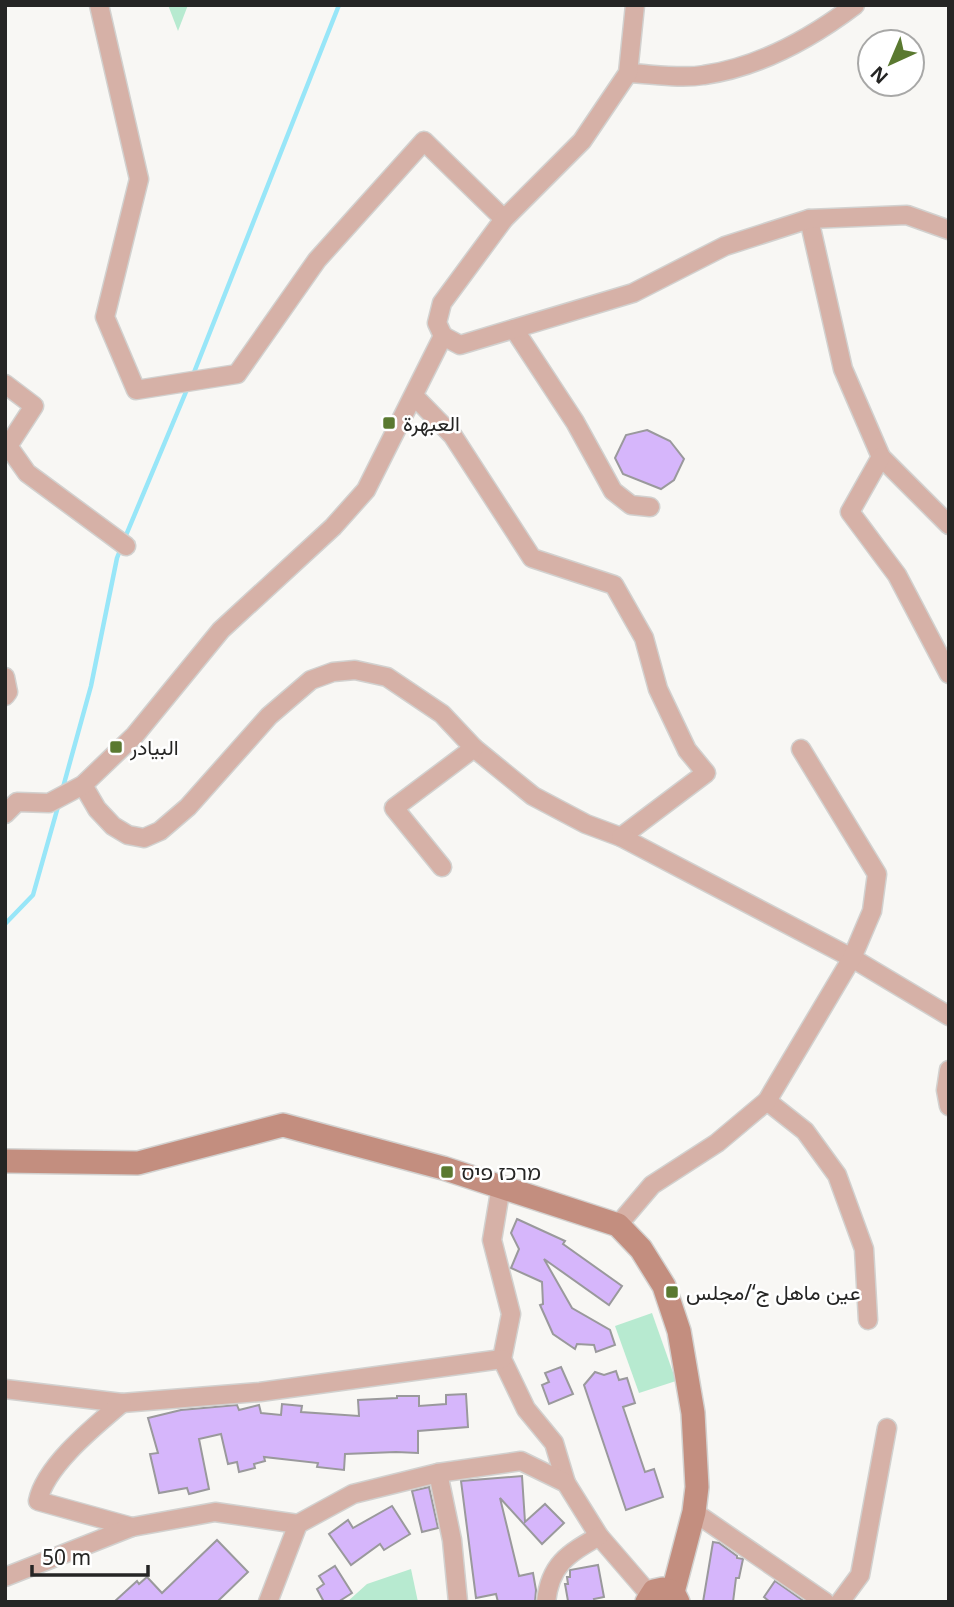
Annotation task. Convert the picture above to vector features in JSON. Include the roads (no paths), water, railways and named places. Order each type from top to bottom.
[{"type":"street","points":[[99,5],[139,179],[105,317],[136,390],[237,374],[317,260],[424,141],[504,219]]},
{"type":"street","points":[[635,5],[628,72],[582,141],[504,219],[442,303],[437,323],[443,336],[460,345],[633,293],[725,246],[809,219],[907,215],[949,230]]},
{"type":"street","points":[[628,72],[702,76],[760,61],[819,33],[855,5]]},
{"type":"street","points":[[809,219],[843,369],[881,457],[949,525]]},
{"type":"street","points":[[514,329],[575,422],[613,491],[631,505],[650,507]]},
{"type":"street","points":[[9,803],[50,803],[83,785],[135,735],[221,630],[333,527],[366,490],[443,336]]},
{"type":"street","points":[[5,384],[34,406],[8,446],[27,473],[126,547]]},
{"type":"street","points":[[414,396],[453,436],[532,558],[614,585],[644,638],[658,689],[687,750],[706,773],[621,837]]},
{"type":"street","points":[[881,457],[850,512],[897,575],[949,674]]},
{"type":"street","points":[[83,785],[97,809],[113,826],[128,835],[144,838],[160,831],[188,807],[269,716],[311,680],[333,671],[355,670],[387,677],[442,714],[474,748],[533,796],[586,824],[621,837],[852,958],[949,1016]]},
{"type":"street","points":[[5,677],[8,692],[5,696]]},
{"type":"street","points":[[442,867],[394,808],[474,748]]},
{"type":"street","points":[[618,1225],[652,1185],[717,1143],[766,1101],[852,958],[872,911],[877,874],[801,749]]},
{"type":"street","points":[[949,1070],[946,1090],[949,1106]]},
{"type":"street","points":[[766,1101],[805,1131],[837,1175],[864,1249],[868,1320]]},
{"type":"street","points":[[5,1160],[138,1163],[284,1125],[501,1186],[618,1225],[641,1249],[664,1286],[679,1331],[693,1413],[698,1486],[694,1513],[662,1598],[599,1536],[566,1483],[554,1443],[526,1409],[502,1359],[511,1314],[492,1240],[501,1186]]},
{"type":"street","points":[[5,1389],[122,1403],[260,1392],[502,1359]]},
{"type":"street","points":[[122,1403],[81,1438],[41,1487],[38,1501],[132,1527]]},
{"type":"street","points":[[840,1602],[860,1575],[887,1428]]},
{"type":"street","points":[[268,1602],[298,1524],[353,1494],[438,1473],[521,1461],[566,1483]]},
{"type":"street","points":[[438,1473],[452,1540],[458,1602]]},
{"type":"street","points":[[5,1577],[132,1527],[215,1512],[298,1524]]},
{"type":"street","points":[[694,1513],[825,1602]]},
{"type":"street","points":[[546,1602],[548,1583],[567,1554],[599,1536]]},
{"type":"waterway","points":[[193,375],[339,5]]},
{"type":"waterway","points":[[124,540],[188,387]]},
{"type":"waterway","points":[[62,791],[91,686],[121,548]]},
{"type":"waterway","points":[[5,924],[33,895],[59,803]]},
{"type":"place","name":"العبهرة","points":[[389,423]]},
{"type":"place","name":"البيادر","points":[[116,747]]},
{"type":"place","name":"מרכז פיס","points":[[447,1172]]},
{"type":"place","name":"عين ماهل ج‘/مجلس","points":[[672,1292]]}]
